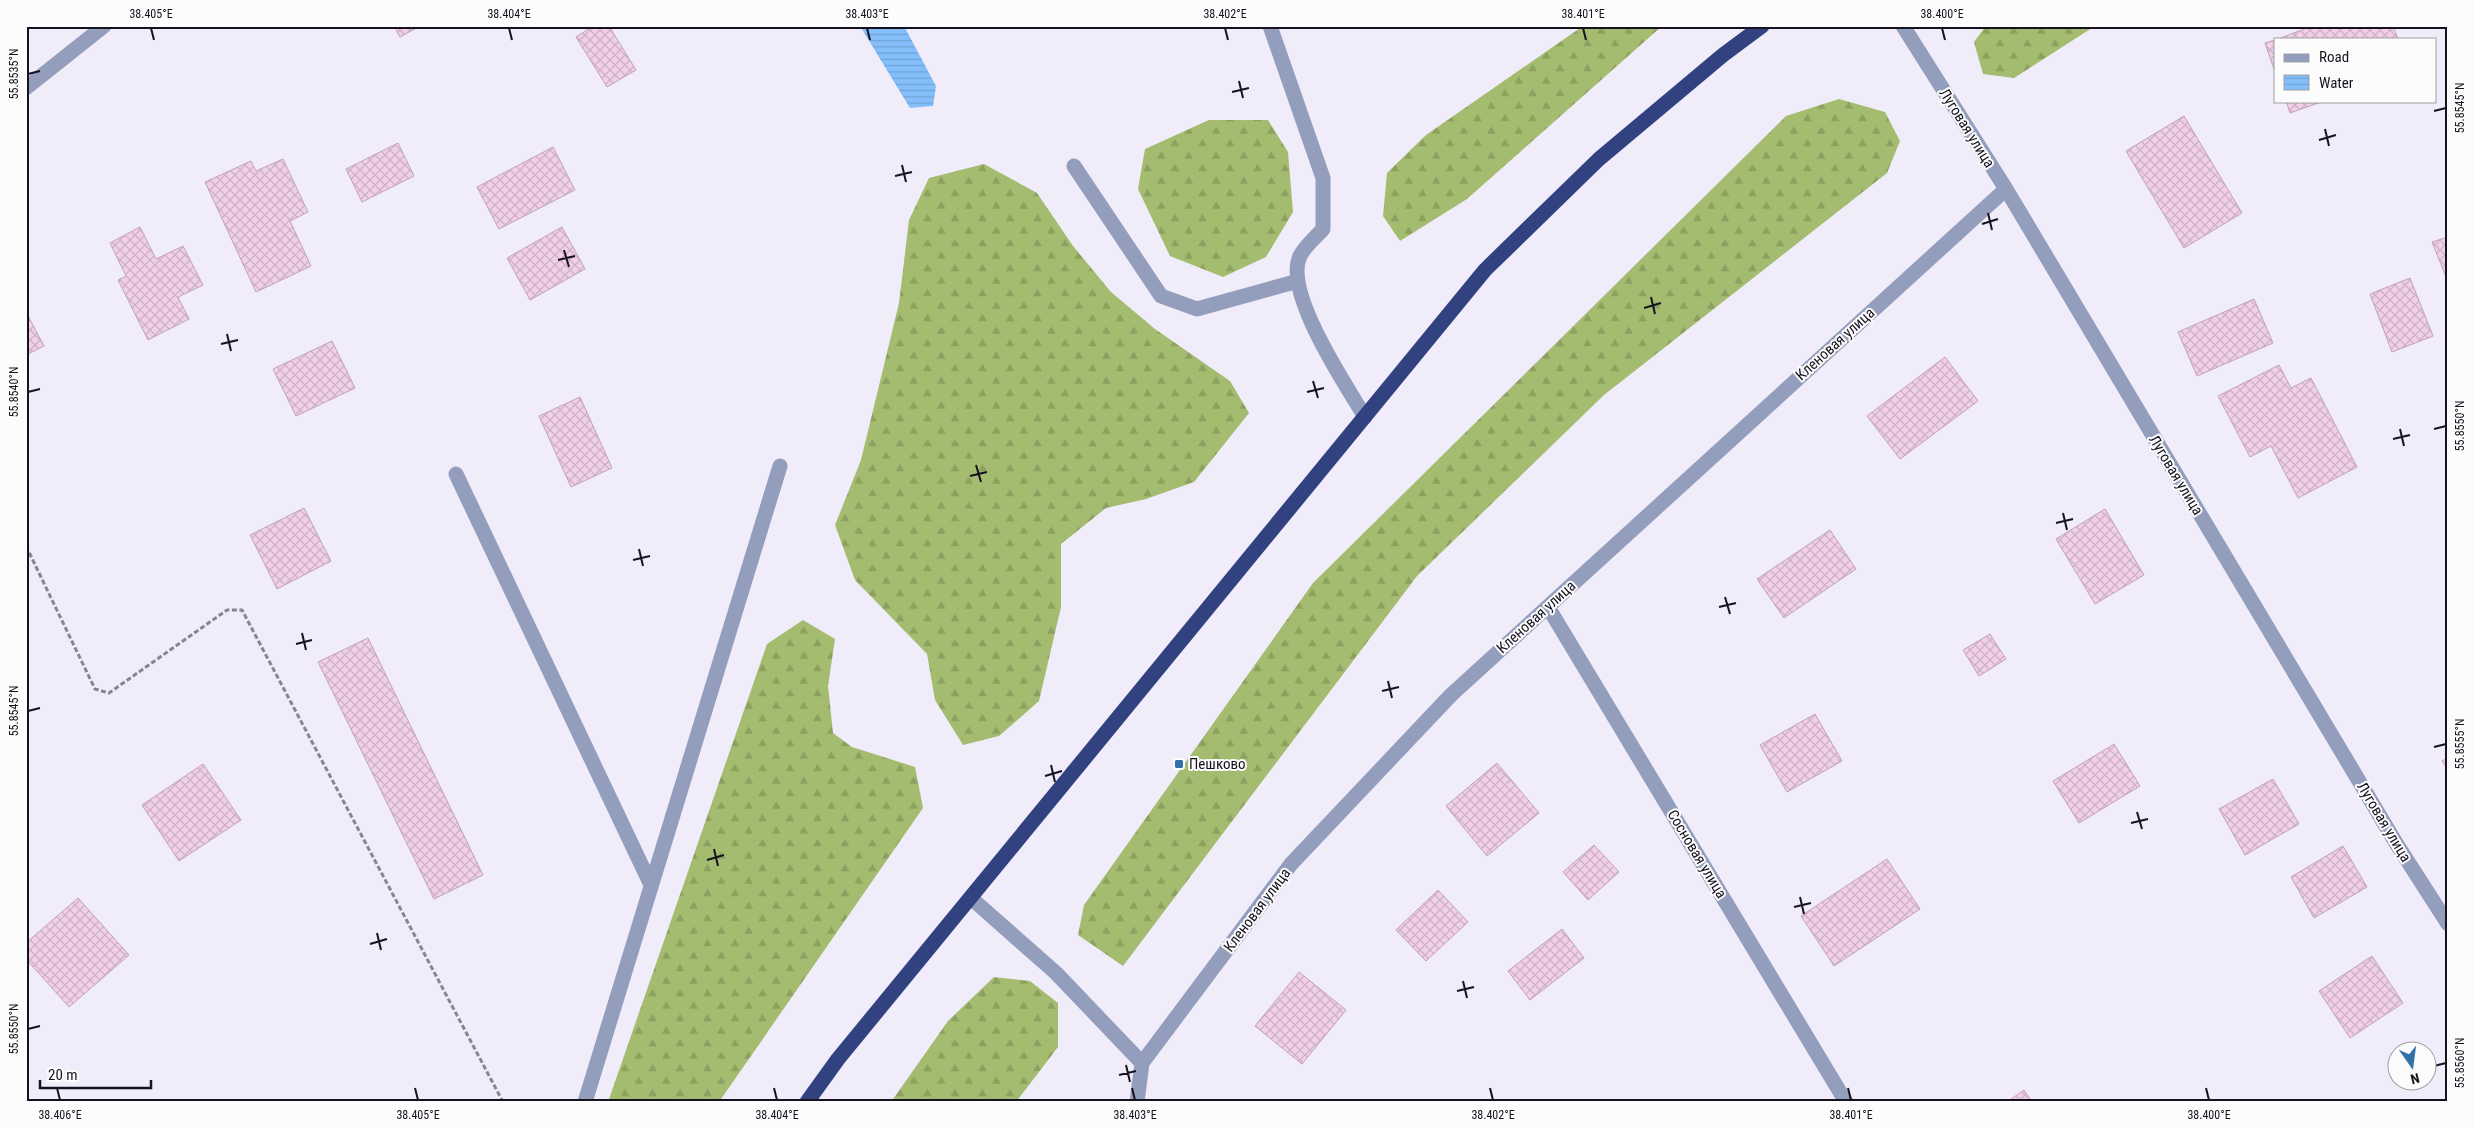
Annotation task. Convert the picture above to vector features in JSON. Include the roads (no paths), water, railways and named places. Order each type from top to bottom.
[{"type":"highway","points":[[807,1102],[838,1059],[1485,270],[1599,159],[1723,55],[1762,26]]},
{"type":"street","points":[[26,88],[104,26]]},
{"type":"street","points":[[1270,26],[1323,178],[1323,229],[1300,256],[1298,281],[1321,346],[1365,417]]},
{"type":"street","name":"Луговая улица","points":[[1903,26],[2006,189],[2396,843],[2448,924]]},
{"type":"street","points":[[1074,166],[1161,296],[1196,308],[1298,281]]},
{"type":"street","name":"Кленовая улица","points":[[1137,1102],[1142,1063],[1291,864],[1451,695],[2006,189]]},
{"type":"street","points":[[584,1102],[780,466]]},
{"type":"street","points":[[456,474],[651,885]]},
{"type":"street","name":"Сосновая улица","points":[[1548,607],[1846,1102]]},
{"type":"street","points":[[971,898],[1056,973],[1142,1063]]},
{"type":"water","points":[[860,26],[904,26],[936,86],[933,106],[910,108]]},
{"type":"place","name":"Пешково","points":[[1179,764]]}]
